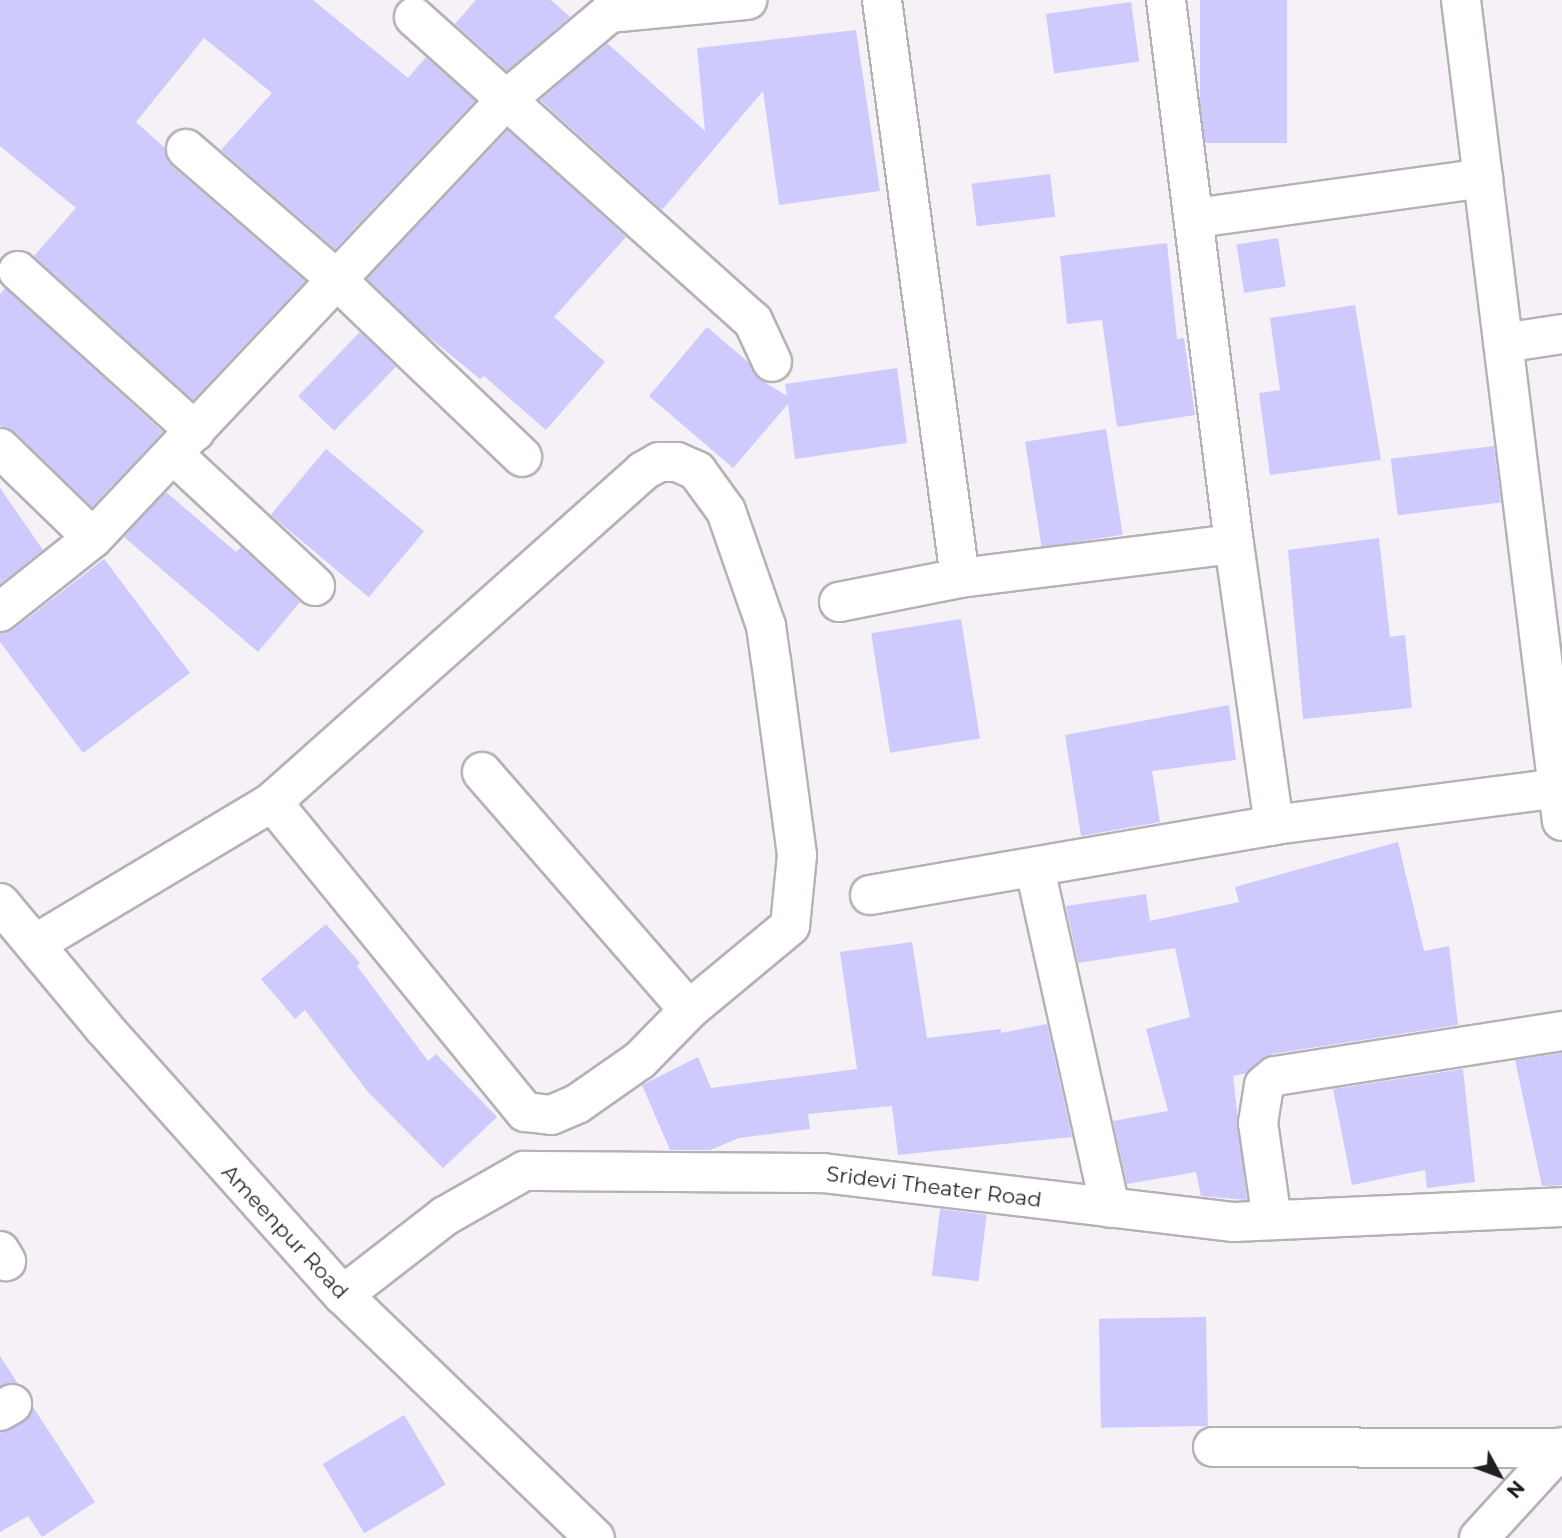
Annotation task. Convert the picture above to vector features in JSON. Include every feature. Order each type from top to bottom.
[{"type":"street","points":[[0,611],[93,538],[507,99],[606,6],[747,0]]},
{"type":"street","points":[[882,0],[960,578]]},
{"type":"street","points":[[1166,0],[1196,218],[1234,544],[1274,825]]},
{"type":"street","points":[[870,895],[1035,869],[1274,825],[1560,804],[1461,0]]},
{"type":"street","points":[[414,17],[753,321],[772,362]]},
{"type":"street","points":[[186,149],[337,280],[522,457]]},
{"type":"street","points":[[1196,218],[1483,178]]},
{"type":"street","points":[[18,271],[184,442],[315,586]]},
{"type":"street","points":[[1503,343],[1562,334]]},
{"type":"street","points":[[0,448],[93,538]]},
{"type":"street","points":[[35,944],[272,802],[643,471],[659,462],[677,462],[697,471],[726,511],[766,626],[797,855],[790,926],[689,1010],[640,1060],[577,1104],[551,1115],[525,1112],[272,802]]},
{"type":"street","points":[[839,602],[960,578],[1234,544]]},
{"type":"street","points":[[482,772],[689,1010]]},
{"type":"street","points":[[1035,869],[1110,1208]]},
{"type":"street","name":"Ameenpur Road","points":[[0,903],[250,1195],[343,1295],[595,1538]]},
{"type":"street","points":[[1272,1220],[1258,1123],[1264,1085],[1275,1076],[1562,1031]]},
{"type":"street","points":[[551,1115],[566,1172]]},
{"type":"street","name":"Sridevi Theater Road","points":[[343,1295],[445,1216],[524,1171],[823,1173],[1234,1222],[1562,1207]]},
{"type":"street","points":[[1213,1447],[1562,1447]]},
{"type":"street","points":[[1479,1538],[1562,1447]]},
{"type":"building","points":[[0,0],[313,0],[408,78],[426,57],[475,101],[335,249],[221,150],[272,93],[204,38],[136,122],[165,148],[172,166],[305,281],[193,400],[34,256],[76,208],[0,146]]},
{"type":"building","points":[[476,0],[551,0],[570,17],[507,71],[455,24]]},
{"type":"building","points":[[1200,0],[1287,0],[1287,143],[1200,143]]},
{"type":"building","points":[[1131,2],[1139,61],[1054,73],[1046,14]]},
{"type":"building","points":[[856,30],[880,191],[779,205],[763,91],[662,210],[540,100],[607,43],[705,131],[697,48]]},
{"type":"building","points":[[508,130],[626,237],[554,317],[605,362],[546,430],[484,376],[480,379],[425,334],[367,279]]},
{"type":"building","points":[[1050,174],[1055,217],[977,226],[972,184]]},
{"type":"building","points":[[1278,238],[1286,286],[1244,293],[1237,245]]},
{"type":"building","points":[[1167,243],[1177,339],[1184,338],[1195,415],[1117,427],[1102,320],[1067,324],[1060,256]]},
{"type":"building","points":[[5,288],[163,432],[92,507],[15,432],[0,426],[0,294]]},
{"type":"building","points":[[1355,305],[1381,460],[1270,475],[1259,393],[1280,390],[1270,318]]},
{"type":"building","points":[[707,327],[748,362],[759,379],[787,396],[785,384],[897,368],[907,443],[795,459],[788,404],[733,468],[649,396]]},
{"type":"building","points":[[360,332],[396,367],[334,431],[298,396]]},
{"type":"building","points":[[1106,429],[1123,535],[1042,548],[1025,442]]},
{"type":"building","points":[[1494,446],[1501,503],[1398,515],[1391,459]]},
{"type":"building","points":[[326,449],[424,531],[369,597],[271,515]]},
{"type":"building","points":[[0,488],[43,550],[0,584]]},
{"type":"building","points":[[166,492],[236,552],[241,547],[300,602],[258,652],[124,537]]},
{"type":"building","points":[[1379,538],[1390,637],[1405,635],[1412,708],[1303,719],[1288,550]]},
{"type":"building","points":[[104,559],[190,673],[83,753],[0,642],[0,633],[14,629]]},
{"type":"building","points":[[961,619],[980,739],[890,753],[871,633]]},
{"type":"building","points":[[1229,705],[1236,760],[1152,771],[1160,822],[1081,836],[1065,735]]},
{"type":"building","points":[[1398,842],[1424,951],[1449,946],[1458,1025],[1272,1054],[1247,1073],[1233,1076],[1247,1200],[1201,1196],[1196,1172],[1127,1184],[1113,1121],[1168,1111],[1146,1029],[1190,1017],[1175,948],[1078,963],[1066,906],[1146,894],[1150,921],[1239,902],[1235,887]]},
{"type":"building","points":[[326,924],[360,963],[357,966],[428,1061],[436,1054],[497,1117],[443,1168],[368,1092],[305,1010],[295,1019],[261,979]]},
{"type":"building","points":[[912,942],[927,1038],[1001,1029],[1001,1033],[1047,1024],[1072,1137],[898,1155],[892,1106],[808,1114],[810,1129],[739,1138],[710,1150],[670,1150],[642,1085],[698,1057],[711,1088],[857,1069],[840,952]]},
{"type":"building","points":[[1562,1053],[1562,1185],[1542,1186],[1515,1060]]},
{"type":"building","points":[[1463,1069],[1475,1182],[1427,1188],[1425,1170],[1352,1185],[1333,1089]]},
{"type":"building","points":[[940,1209],[987,1215],[978,1281],[932,1276]]},
{"type":"building","points":[[1206,1317],[1208,1426],[1101,1428],[1099,1319]]},
{"type":"building","points":[[0,1356],[18,1384],[0,1386]]},
{"type":"building","points":[[33,1407],[95,1502],[42,1537],[28,1516],[0,1532],[0,1433],[24,1422]]},
{"type":"building","points":[[404,1415],[446,1484],[364,1533],[323,1464]]}]
